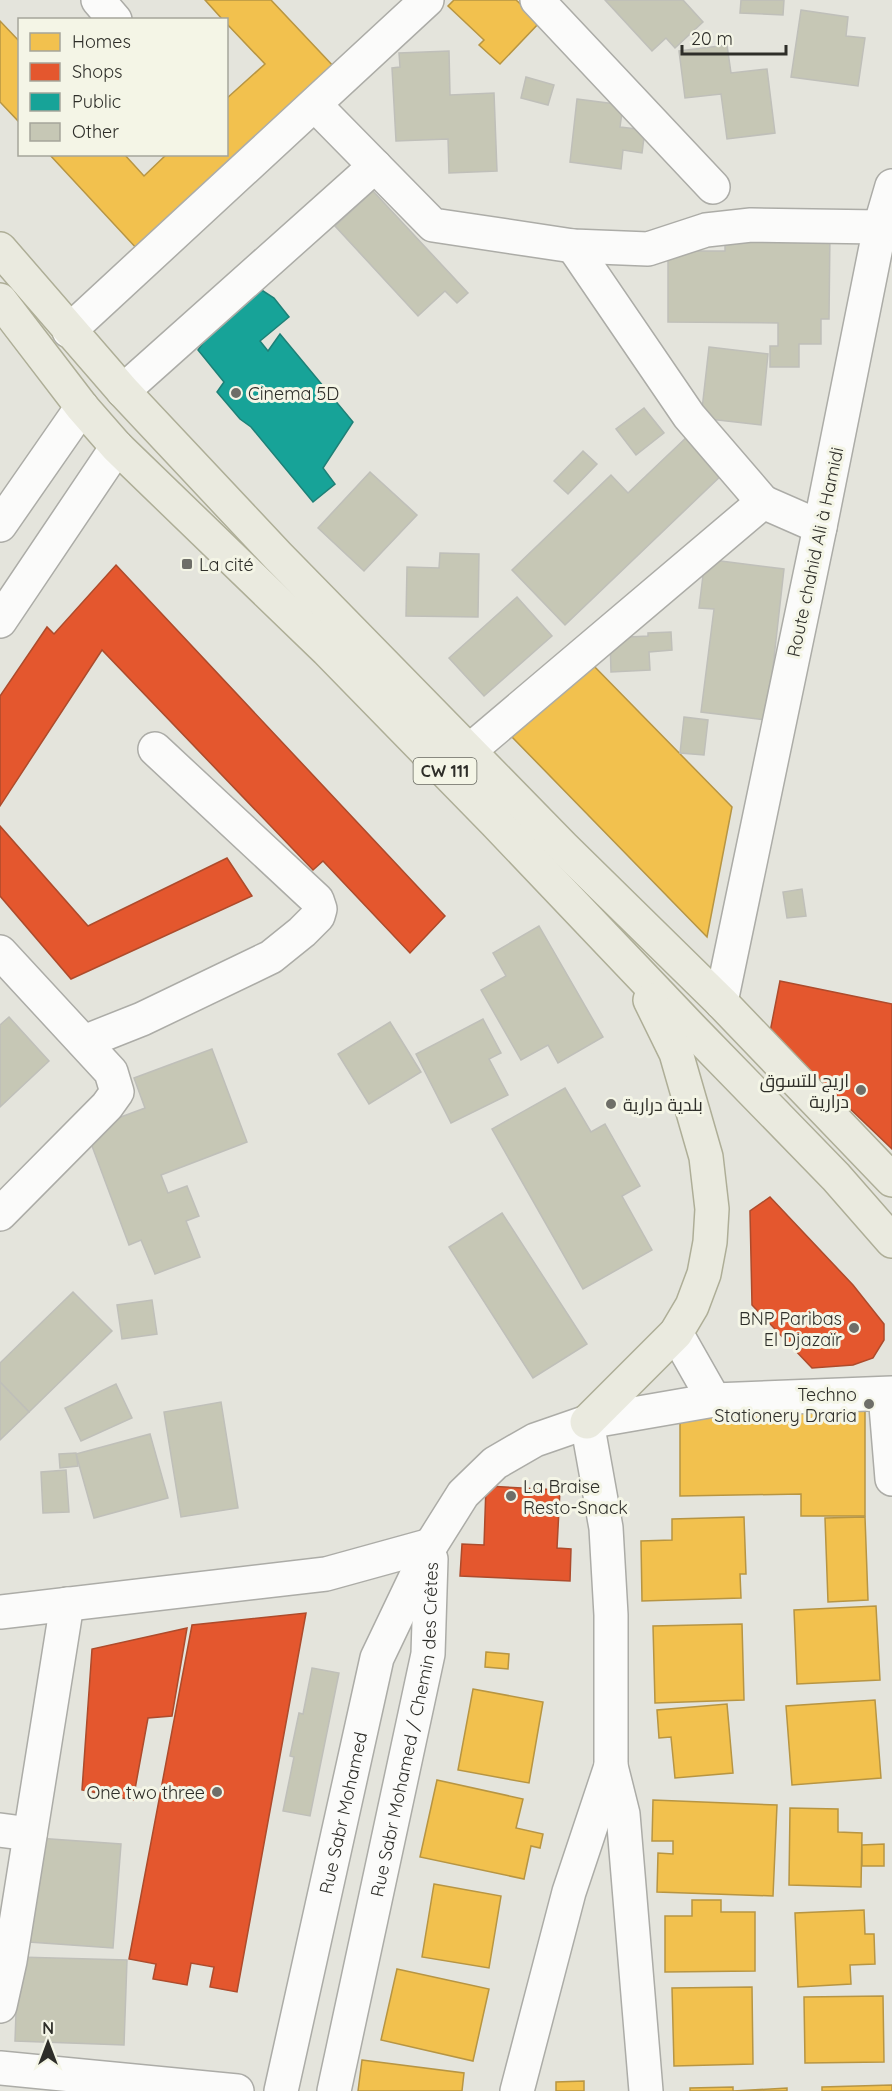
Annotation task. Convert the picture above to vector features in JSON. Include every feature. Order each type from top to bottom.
[{"type":"main road","points":[[0,249],[123,391],[278,556],[563,847],[720,1002],[892,1180]]},
{"type":"main road","name":"CW 111","points":[[0,300],[82,407],[117,447],[327,650],[836,1177],[892,1241]]},
{"type":"main road","points":[[587,1422],[676,1333],[692,1306],[704,1274],[710,1242],[712,1209],[706,1157],[676,1053],[634,969]]},
{"type":"street","points":[[98,0],[113,18]]},
{"type":"street","points":[[69,331],[427,0]]},
{"type":"street","points":[[537,0],[713,187]]},
{"type":"street","points":[[315,105],[434,225],[573,246],[648,249],[706,230],[751,225],[880,227]]},
{"type":"street","points":[[123,391],[375,166]]},
{"type":"street","name":"Route chahid Ali à Hamidi","points":[[720,1002],[820,528],[880,227],[892,186]]},
{"type":"street","points":[[573,246],[689,416],[763,502],[820,528]]},
{"type":"street","points":[[0,525],[82,407]]},
{"type":"street","points":[[0,621],[117,447]]},
{"type":"street","points":[[469,751],[763,502]]},
{"type":"street","points":[[84,1042],[142,1019],[272,957],[302,932],[318,916],[320,909],[318,900],[155,749]]},
{"type":"street","points":[[0,952],[111,1072],[117,1092],[107,1106],[0,1214]]},
{"type":"street","points":[[676,1333],[714,1400]]},
{"type":"street","points":[[890,1390],[892,1479]]},
{"type":"street","name":"Rue Sabr Mohamed / Chemin des Crêtes","points":[[334,2091],[428,1654],[431,1545],[463,1494],[495,1463],[535,1440],[587,1422],[714,1400],[890,1390]]},
{"type":"street","points":[[587,1422],[606,1528],[610,1615],[612,1767],[623,1814],[646,2091]]},
{"type":"street","points":[[0,1612],[326,1574],[431,1545]]},
{"type":"street","name":"Rue Sabr Mohamed","points":[[281,2091],[377,1658],[431,1545]]},
{"type":"street","points":[[0,2006],[10,1961],[15,1832],[67,1604]]},
{"type":"street","points":[[517,2091],[569,1892],[612,1767]]},
{"type":"street","points":[[0,2068],[237,2091]]},
{"type":"building: Homes","points":[[205,0],[271,0],[335,68],[138,250],[51,156],[126,156],[144,176],[165,156],[228,156],[228,97],[265,64],[228,25],[228,18],[221,18]]},
{"type":"building: Homes","points":[[454,0],[516,0],[540,22],[500,64],[479,45],[484,40],[448,6]]},
{"type":"building: Homes","points":[[0,21],[18,40],[18,121],[0,102]]},
{"type":"building: Homes","points":[[590,662],[732,807],[707,937],[512,737]]},
{"type":"building: Homes","points":[[865,1398],[865,1516],[801,1516],[801,1494],[680,1496],[680,1414],[819,1413],[819,1399]]},
{"type":"building: Homes","points":[[744,1517],[746,1574],[740,1574],[741,1598],[642,1601],[641,1541],[672,1540],[672,1519]]},
{"type":"building: Homes","points":[[865,1517],[868,1600],[828,1602],[825,1518]]},
{"type":"building: Homes","points":[[876,1606],[880,1680],[797,1684],[794,1610]]},
{"type":"building: Homes","points":[[742,1624],[744,1700],[655,1703],[653,1626]]},
{"type":"building: Homes","points":[[486,1652],[509,1654],[508,1669],[485,1667]]},
{"type":"building: Homes","points":[[473,1689],[543,1702],[529,1783],[458,1770]]},
{"type":"building: Homes","points":[[875,1700],[881,1778],[792,1785],[786,1706]]},
{"type":"building: Homes","points":[[727,1704],[733,1773],[675,1778],[671,1737],[659,1738],[657,1710]]},
{"type":"building: Homes","points":[[437,1780],[523,1799],[516,1828],[543,1834],[540,1848],[531,1846],[524,1879],[420,1857]]},
{"type":"building: Homes","points":[[653,1800],[777,1805],[773,1896],[657,1892],[658,1853],[673,1854],[673,1841],[652,1841]]},
{"type":"building: Homes","points":[[790,1808],[838,1809],[838,1832],[862,1833],[861,1887],[789,1885]]},
{"type":"building: Homes","points":[[884,1844],[884,1866],[862,1866],[862,1845]]},
{"type":"building: Homes","points":[[434,1884],[501,1896],[489,1968],[422,1957]]},
{"type":"building: Homes","points":[[692,1900],[721,1900],[721,1912],[755,1912],[755,1971],[665,1972],[665,1916],[692,1916]]},
{"type":"building: Homes","points":[[864,1910],[865,1934],[874,1934],[875,1964],[850,1965],[851,1984],[798,1987],[795,1913]]},
{"type":"building: Homes","points":[[397,1969],[489,1989],[473,2061],[381,2040]]},
{"type":"building: Homes","points":[[752,1987],[753,2064],[674,2066],[672,1988]]},
{"type":"building: Homes","points":[[883,1996],[884,2062],[805,2063],[804,1997]]},
{"type":"building: Homes","points":[[362,2060],[464,2073],[462,2091],[358,2091]]},
{"type":"building: Homes","points":[[584,2081],[584,2091],[556,2091],[556,2082]]},
{"type":"building: Homes","points":[[892,2085],[892,2091],[822,2091],[822,2087]]},
{"type":"building: Homes","points":[[733,2087],[733,2091],[690,2091],[690,2088]]},
{"type":"building: Homes","points":[[787,2088],[787,2091],[733,2091]]},
{"type":"building: Shops","points":[[116,565],[445,916],[410,953],[323,861],[313,870],[102,650],[0,806],[0,696],[47,627],[54,634]]},
{"type":"building: Shops","points":[[0,826],[88,926],[227,858],[252,896],[71,979],[0,896]]},
{"type":"building: Shops","name":"اريج للتسوق درارية","points":[[780,981],[892,1004],[892,1149],[770,1032]]},
{"type":"building: Shops","points":[[770,1197],[853,1285],[884,1324],[884,1340],[873,1358],[853,1365],[812,1368],[752,1305],[750,1211]]},
{"type":"building: Shops","points":[[486,1486],[560,1490],[557,1548],[571,1549],[570,1581],[460,1576],[462,1544],[484,1545]]},
{"type":"building: Shops","name":"One two three","points":[[306,1613],[237,1992],[210,1987],[214,1967],[191,1963],[187,1985],[153,1979],[156,1964],[129,1959],[192,1625]]},
{"type":"building: Shops","name":"One two three","points":[[187,1628],[172,1716],[148,1718],[133,1800],[82,1790],[92,1649]]},
{"type":"building: Public","points":[[260,289],[274,298],[289,317],[260,341],[268,351],[280,334],[353,422],[323,468],[335,484],[313,502],[251,427],[240,419],[217,392],[224,382],[198,350],[214,327]]},
{"type":"building: Other","points":[[605,0],[683,0],[703,22],[675,48],[666,38],[652,51]]},
{"type":"building: Other","points":[[741,0],[784,0],[783,15],[740,13]]},
{"type":"building: Other","points":[[801,10],[848,17],[846,36],[865,38],[858,86],[791,77]]},
{"type":"building: Other","points":[[727,45],[731,73],[767,69],[775,133],[727,139],[721,94],[685,98],[679,51]]},
{"type":"building: Other","points":[[449,51],[450,95],[494,93],[497,171],[449,173],[448,139],[396,141],[392,68],[400,67],[399,53]]},
{"type":"building: Other","points":[[526,77],[554,85],[548,105],[521,98]]},
{"type":"building: Other","points":[[577,99],[623,105],[620,127],[645,130],[642,153],[623,150],[621,169],[570,162]]},
{"type":"building: Other","points":[[373,191],[468,293],[457,303],[445,291],[418,316],[335,226]]},
{"type":"building: Other","points":[[725,231],[830,231],[829,319],[821,319],[821,344],[799,344],[799,367],[770,367],[770,346],[778,346],[778,323],[668,322],[668,251],[725,251]]},
{"type":"building: Other","points":[[709,347],[768,354],[761,425],[701,418]]},
{"type":"building: Other","points":[[644,408],[664,433],[636,455],[616,429]]},
{"type":"building: Other","points":[[691,433],[727,470],[565,625],[512,570],[611,475],[628,493]]},
{"type":"building: Other","points":[[583,451],[597,464],[568,494],[554,481]]},
{"type":"building: Other","points":[[370,472],[417,515],[364,571],[318,528]]},
{"type":"building: Other","points":[[440,553],[479,554],[478,617],[406,616],[407,567],[439,568]]},
{"type":"building: Other","points":[[705,559],[784,569],[767,720],[701,712],[714,609],[699,608]]},
{"type":"building: Other","points":[[517,597],[552,636],[484,696],[449,658]]},
{"type":"building: Other","points":[[671,632],[672,650],[649,652],[650,670],[611,672],[610,638]]},
{"type":"building: Other","points":[[684,717],[708,720],[704,755],[680,753]]},
{"type":"building: Other","points":[[802,889],[806,916],[787,918],[783,892]]},
{"type":"building: Other","points":[[539,926],[603,1037],[558,1063],[548,1045],[521,1060],[481,990],[506,976],[493,953]]},
{"type":"building: Other","points":[[9,1017],[49,1061],[0,1107],[0,1025]]},
{"type":"building: Other","points":[[483,1019],[501,1053],[489,1059],[508,1095],[451,1123],[416,1054]]},
{"type":"building: Other","points":[[390,1022],[421,1072],[369,1104],[338,1054]]},
{"type":"building: Other","points":[[212,1049],[247,1142],[161,1175],[168,1193],[187,1186],[199,1216],[186,1221],[200,1257],[155,1274],[141,1240],[129,1245],[86,1130],[145,1108],[134,1078]]},
{"type":"building: Other","points":[[565,1088],[591,1132],[605,1124],[640,1186],[622,1196],[652,1250],[583,1289],[492,1129]]},
{"type":"building: Other","points":[[502,1213],[587,1344],[533,1378],[449,1247]]},
{"type":"building: Other","points":[[73,1292],[112,1331],[29,1412],[0,1382],[0,1363]]},
{"type":"building: Other","points":[[152,1300],[157,1334],[122,1339],[117,1305]]},
{"type":"building: Other","points":[[0,1382],[29,1412],[0,1440]]},
{"type":"building: Other","points":[[116,1384],[132,1418],[81,1441],[65,1408]]},
{"type":"building: Other","points":[[221,1402],[238,1508],[181,1517],[164,1412]]},
{"type":"building: Other","points":[[150,1434],[168,1498],[94,1518],[76,1454]]},
{"type":"building: Other","points":[[76,1453],[78,1466],[60,1468],[59,1454]]},
{"type":"building: Other","points":[[66,1470],[69,1512],[43,1513],[41,1472]]},
{"type":"building: Other","points":[[312,1668],[339,1673],[310,1816],[283,1811],[294,1757],[290,1756],[299,1713],[303,1714]]},
{"type":"building: Other","points":[[37,1838],[121,1844],[113,1948],[29,1942]]},
{"type":"building: Other","points":[[18,1957],[127,1960],[124,2045],[15,2041]]},
{"type":"place","name":"Cinema 5D","points":[[236,393]]},
{"type":"place","name":"La cité","points":[[187,564]]},
{"type":"place","name":"اريج للتسوق درارية","points":[[861,1090]]},
{"type":"place","name":"بلدية درارية","points":[[611,1104]]},
{"type":"place","name":"BNP Paribas El Djazaïr","points":[[854,1328]]},
{"type":"place","name":"Techno Stationery Draria","points":[[869,1404]]},
{"type":"place","name":"La Braise Resto-Snack","points":[[511,1496]]},
{"type":"place","name":"One two three","points":[[217,1792]]}]
